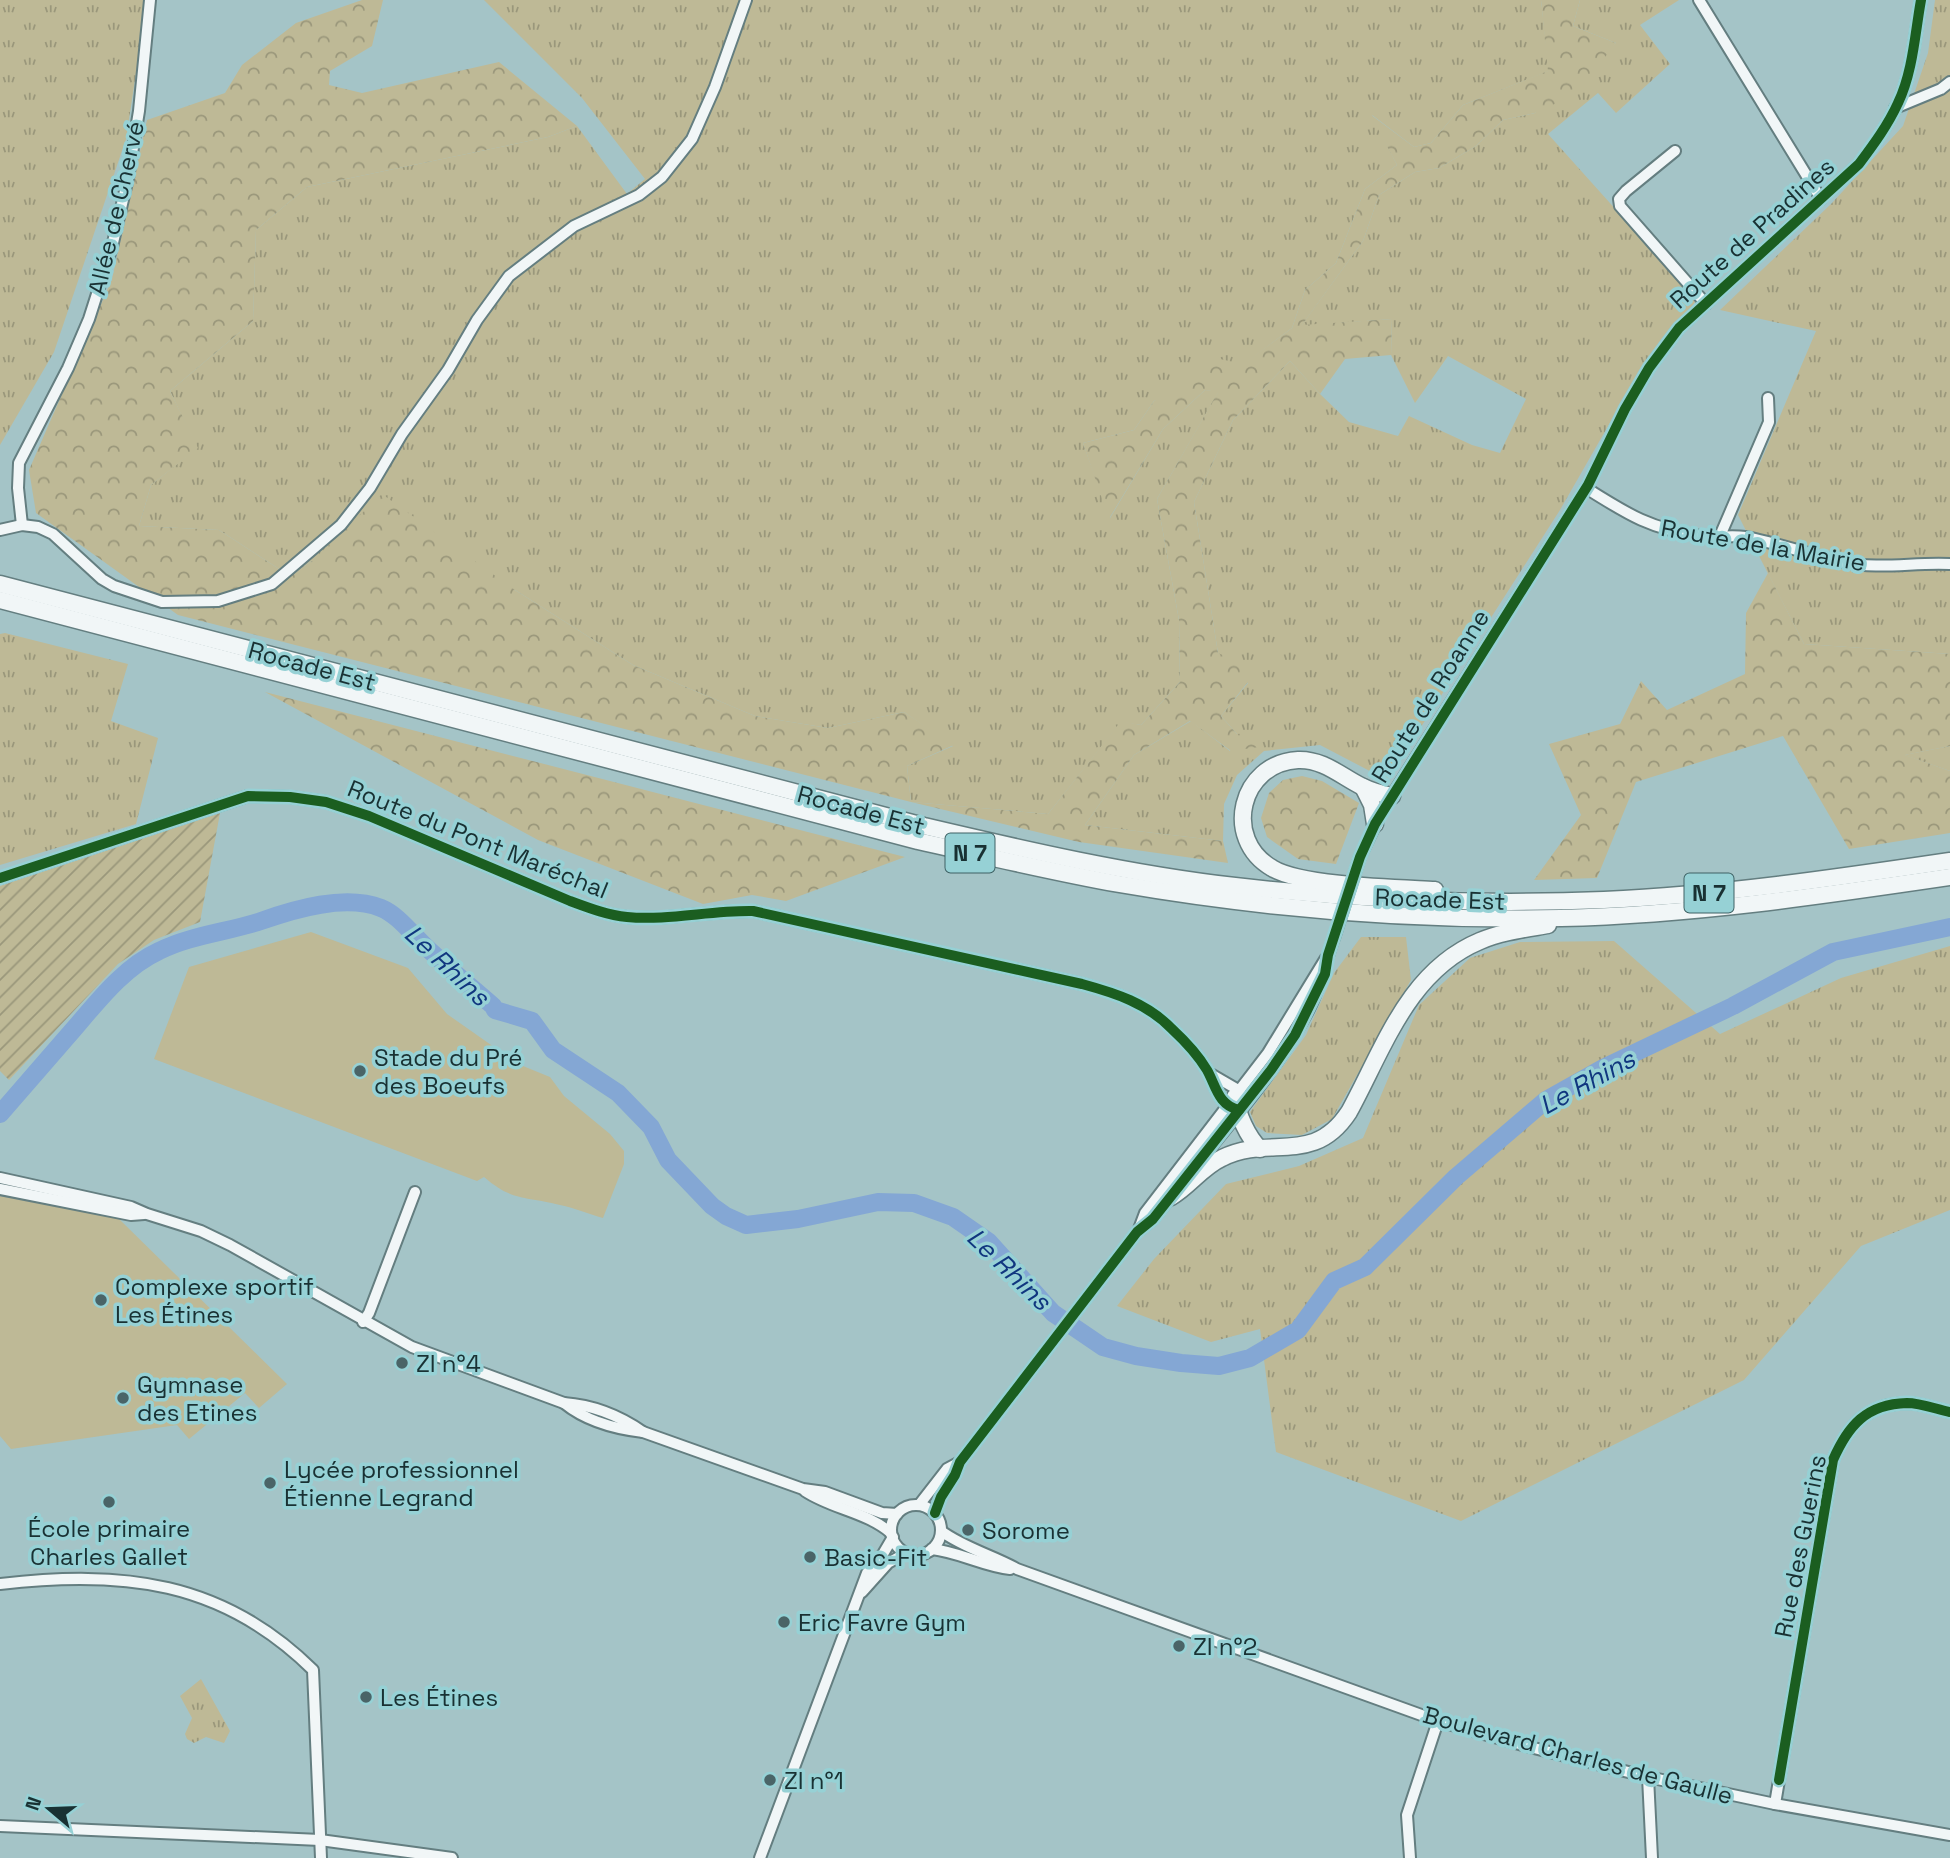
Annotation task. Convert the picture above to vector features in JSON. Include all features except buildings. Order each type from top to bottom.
[{"type":"highway","name":"Rocade Est","points":[[0,584],[12,598],[918,841],[1121,884],[1230,900],[1347,912],[1480,918],[1562,918],[1781,902],[1950,877]]},
{"type":"highway","name":"Rocade Est","points":[[12,598],[924,827],[1024,850],[1234,886],[1467,902],[1605,900],[1794,884],[1950,861]]},
{"type":"highway","points":[[1392,796],[1363,787],[1312,761],[1298,760],[1271,768],[1260,777],[1245,800],[1242,826],[1252,851],[1272,869],[1287,875],[1321,881],[1443,891],[1467,902]]},
{"type":"highway","points":[[1363,787],[1372,805],[1375,824]]},
{"type":"highway","points":[[1171,1197],[1223,1157],[1245,1150],[1310,1144],[1327,1137],[1349,1112],[1403,1010],[1429,975],[1444,961],[1481,940],[1503,933],[1550,925],[1562,918]]},
{"type":"highway","points":[[1237,1102],[1252,1140],[1260,1149]]},
{"type":"street","name":"Allée de Chervé","points":[[22,525],[18,488],[19,463],[89,319],[112,247],[128,178],[139,111],[150,0]]},
{"type":"street","points":[[0,530],[22,525],[38,527],[53,534],[102,579],[114,586],[162,602],[218,601],[272,584],[341,524],[370,488],[402,434],[448,370],[477,320],[509,275],[574,226],[639,195],[662,177],[692,139],[715,87],[746,0]]},
{"type":"street","points":[[1699,0],[1821,199]]},
{"type":"street","name":"Route de Pradines","points":[[1586,488],[1625,409],[1649,368],[1679,328],[1859,164],[1878,139],[1895,108],[1909,67],[1921,0]]},
{"type":"street","points":[[1895,108],[1941,89],[1950,82]]},
{"type":"street","points":[[1675,150],[1626,191],[1619,199],[1620,206],[1706,304]]},
{"type":"street","points":[[1720,536],[1769,422],[1768,398]]},
{"type":"street","name":"Route de la Mairie","points":[[1586,488],[1634,519],[1664,530],[1706,537],[1742,536],[1844,562],[1879,566],[1950,564]]},
{"type":"street","name":"Route de Roanne","points":[[1237,1102],[1328,956],[1360,857],[1375,824],[1586,488]]},
{"type":"street","name":"Route du Pont Maréchal","points":[[0,878],[248,796],[290,797],[326,802],[369,816],[604,913],[629,917],[661,917],[719,911],[753,911],[1121,995],[1153,1012],[1172,1028],[1237,1102]]},
{"type":"street","name":"Route du Pont Maréchal","points":[[1209,1073],[1219,1096],[1237,1102]]},
{"type":"street","points":[[935,1513],[960,1462],[1095,1287],[1171,1197],[1237,1102]]},
{"type":"street","points":[[1138,1233],[1145,1213],[1237,1102]]},
{"type":"street","points":[[0,1178],[121,1204],[191,1228],[230,1245],[363,1322],[412,1347],[564,1403],[581,1404],[627,1421],[643,1432],[803,1489],[825,1492],[882,1513],[897,1514]]},
{"type":"street","points":[[0,1189],[131,1215],[147,1214]]},
{"type":"street","points":[[363,1322],[369,1313],[415,1192]]},
{"type":"street","name":"Rue des Guerins","points":[[1775,1804],[1833,1460],[1843,1438],[1856,1422],[1878,1408],[1907,1403],[1950,1412]]},
{"type":"street","points":[[919,1505],[947,1469],[960,1462]]},
{"type":"street","points":[[803,1489],[821,1502],[875,1522],[892,1535]]},
{"type":"street","points":[[919,1505],[935,1513],[941,1531],[932,1549],[918,1555],[906,1553],[898,1547],[891,1526],[897,1514],[904,1508],[919,1505]]},
{"type":"street","name":"Boulevard Charles de Gaulle","points":[[941,1531],[958,1543],[1017,1569],[1438,1721],[1530,1748],[1648,1777],[1775,1804],[1950,1836]]},
{"type":"street","points":[[760,1858],[844,1629],[867,1573],[883,1554],[892,1535]]},
{"type":"street","name":"Boulevard Charles de Gaulle","points":[[932,1549],[954,1553],[994,1567],[1017,1569]]},
{"type":"street","points":[[860,1594],[888,1563],[906,1553]]},
{"type":"street","points":[[0,1584],[113,1578],[164,1587],[217,1603],[253,1621],[294,1652],[313,1670],[321,1858]]},
{"type":"street","points":[[1410,1858],[1406,1815],[1438,1721]]},
{"type":"street","points":[[1648,1777],[1653,1858]]},
{"type":"street","points":[[0,1826],[320,1840],[452,1858]]},
{"type":"green space","points":[[0,0],[145,0],[146,7],[126,139],[54,352],[0,445]]},
{"type":"green space","points":[[362,0],[383,0],[372,46],[330,71],[329,85],[362,93],[499,62],[577,126],[548,137],[307,187],[256,230],[253,321],[170,391],[198,448],[151,485],[139,526],[219,530],[290,576],[312,561],[382,494],[515,590],[633,665],[755,716],[828,728],[904,712],[954,745],[907,766],[911,802],[178,615],[36,513],[29,470],[112,279],[147,120],[225,93],[242,65],[296,23]]},
{"type":"green space","points":[[484,0],[1541,0],[1549,71],[1463,105],[1431,143],[1414,147],[1372,115],[1397,165],[1365,189],[1336,263],[1305,290],[1292,328],[1243,365],[1154,401],[1134,430],[1083,443],[1110,518],[1163,429],[1205,390],[1219,391],[1157,499],[1179,620],[1180,682],[1141,725],[1121,722],[1048,814],[911,802],[907,766],[953,746],[904,712],[828,728],[755,716],[633,665],[515,590],[312,561],[290,576],[219,530],[139,526],[151,485],[197,448],[170,391],[253,321],[256,230],[307,187],[548,137],[577,126],[627,194],[645,179],[582,98]]},
{"type":"green space","points":[[1541,0],[1580,0],[1573,26],[1616,43],[1576,94],[1535,113],[1503,120],[1476,146],[1439,168],[1415,172],[1379,195],[1363,241],[1302,325],[1392,319],[1391,355],[1345,359],[1320,394],[1290,361],[1233,420],[1194,502],[1218,653],[1247,666],[1248,682],[1221,716],[1237,734],[1262,732],[1259,747],[1231,751],[1190,721],[1134,755],[1085,825],[1223,841],[1228,863],[1079,842],[911,802],[1048,814],[1121,721],[1141,725],[1180,682],[1179,620],[1157,499],[1218,392],[1205,390],[1163,429],[1109,519],[1083,443],[1134,430],[1154,401],[1220,359],[1243,364],[1292,328],[1305,290],[1336,263],[1365,189],[1397,165],[1370,114],[1414,147],[1431,143],[1463,105],[1548,71]]},
{"type":"green space","points":[[1580,0],[1679,0],[1640,25],[1670,64],[1616,113],[1598,93],[1548,134],[1697,300],[1643,365],[1560,510],[1387,780],[1320,745],[1264,751],[1237,775],[1224,804],[1223,841],[1085,825],[1134,755],[1191,721],[1230,751],[1237,734],[1221,716],[1248,683],[1218,653],[1194,502],[1233,420],[1290,361],[1349,422],[1398,436],[1409,416],[1472,445],[1500,453],[1526,399],[1448,356],[1415,403],[1391,355],[1392,319],[1301,326],[1363,241],[1379,195],[1415,172],[1439,168],[1476,146],[1503,120],[1535,113],[1616,43],[1573,26]]},
{"type":"green space","points":[[1935,0],[1950,0],[1950,654],[1804,644],[1738,515],[1816,331],[1720,310],[1831,204],[1903,126],[1928,53]]},
{"type":"green space","points":[[1768,573],[1804,644],[1950,654],[1950,746],[1905,755],[1950,771],[1950,833],[1849,849],[1783,736],[1636,782],[1597,878],[1534,880],[1581,815],[1549,744],[1620,724],[1641,681],[1667,710],[1745,674],[1746,613]]},
{"type":"green space","points":[[5,633],[128,664],[111,721],[158,738],[136,824],[0,865],[0,634]]},
{"type":"green space","points":[[265,692],[905,857],[786,901],[752,895],[703,904],[538,840]]},
{"type":"green space","points":[[1950,746],[1950,771],[1904,755]]},
{"type":"green space","points":[[1302,776],[1322,781],[1359,803],[1336,864],[1298,859],[1267,837],[1261,818],[1269,793],[1283,780]]},
{"type":"green space","points":[[220,813],[200,922],[154,940],[118,964],[9,1080],[0,1071],[0,886]]},
{"type":"green space","name":"Stade du Pré des Boeufs","points":[[311,932],[408,968],[447,1014],[518,1064],[550,1077],[564,1096],[610,1134],[624,1151],[624,1164],[603,1218],[503,1191],[484,1177],[477,1181],[154,1059],[189,967]]},
{"type":"green space","points":[[1361,937],[1406,937],[1411,980],[1332,1119],[1302,1135],[1267,1133],[1256,1126],[1250,1112],[1306,1035],[1334,973]]},
{"type":"green space","points":[[1614,941],[1720,1034],[1841,978],[1950,946],[1950,1210],[1861,1246],[1744,1380],[1461,1521],[1276,1452],[1260,1329],[1211,1342],[1117,1306],[1154,1259],[1226,1184],[1299,1166],[1363,1138],[1419,1005],[1470,958],[1520,942]]},
{"type":"green space","name":"Complexe sportif Les Étines","points":[[0,1196],[117,1217],[287,1384],[259,1408],[245,1393],[189,1439],[177,1425],[11,1449],[0,1436]]},
{"type":"green space","points":[[201,1679],[230,1731],[224,1743],[206,1737],[194,1743],[187,1739],[185,1734],[192,1718],[180,1696]]},
{"type":"waterway","name":"Le Rhins","points":[[0,1114],[102,996],[123,975],[146,958],[184,941],[304,908],[336,903],[367,904],[381,908],[399,920],[495,1010],[532,1021],[553,1050],[618,1093],[651,1127],[668,1160],[712,1206],[726,1216],[746,1225],[798,1219],[878,1202],[914,1203],[953,1217],[989,1242],[1053,1313],[1103,1347],[1136,1356],[1219,1366],[1250,1358],[1298,1330],[1334,1281],[1365,1267],[1456,1177],[1546,1100],[1603,1068],[1733,1006],[1833,952],[1950,927]]},
{"type":"cycle path","points":[[935,1513],[960,1462],[1137,1232],[1153,1219],[1271,1070],[1295,1035],[1325,974],[1328,955],[1360,857],[1375,824],[1588,485],[1625,409],[1649,368],[1679,328],[1865,157],[1890,119],[1903,91],[1921,0]]},
{"type":"cycle path","points":[[0,878],[248,796],[290,797],[326,802],[369,816],[570,901],[612,915],[658,918],[753,911],[1106,991],[1130,1000],[1162,1020],[1200,1059],[1226,1104],[1239,1110]]},
{"type":"cycle path","points":[[1779,1780],[1833,1460],[1852,1427],[1860,1419],[1880,1408],[1912,1403],[1950,1412]]},
{"type":"place","name":"Stade du Pré des Boeufs","points":[[360,1071]]},
{"type":"place","name":"Complexe sportif Les Étines","points":[[101,1300]]},
{"type":"place","name":"ZI n°4","points":[[402,1363]]},
{"type":"place","name":"Gymnase des Etines","points":[[123,1398]]},
{"type":"place","name":"Lycée professionnel Étienne Legrand","points":[[270,1483]]},
{"type":"place","name":"École primaire Charles Gallet","points":[[109,1502]]},
{"type":"place","name":"Sorome","points":[[968,1530]]},
{"type":"place","name":"Basic-Fit","points":[[810,1557]]},
{"type":"place","name":"Eric Favre Gym","points":[[784,1622]]},
{"type":"place","name":"ZI n°2","points":[[1179,1646]]},
{"type":"place","name":"Les Étines","points":[[366,1697]]},
{"type":"place","name":"ZI n°1","points":[[770,1780]]}]
